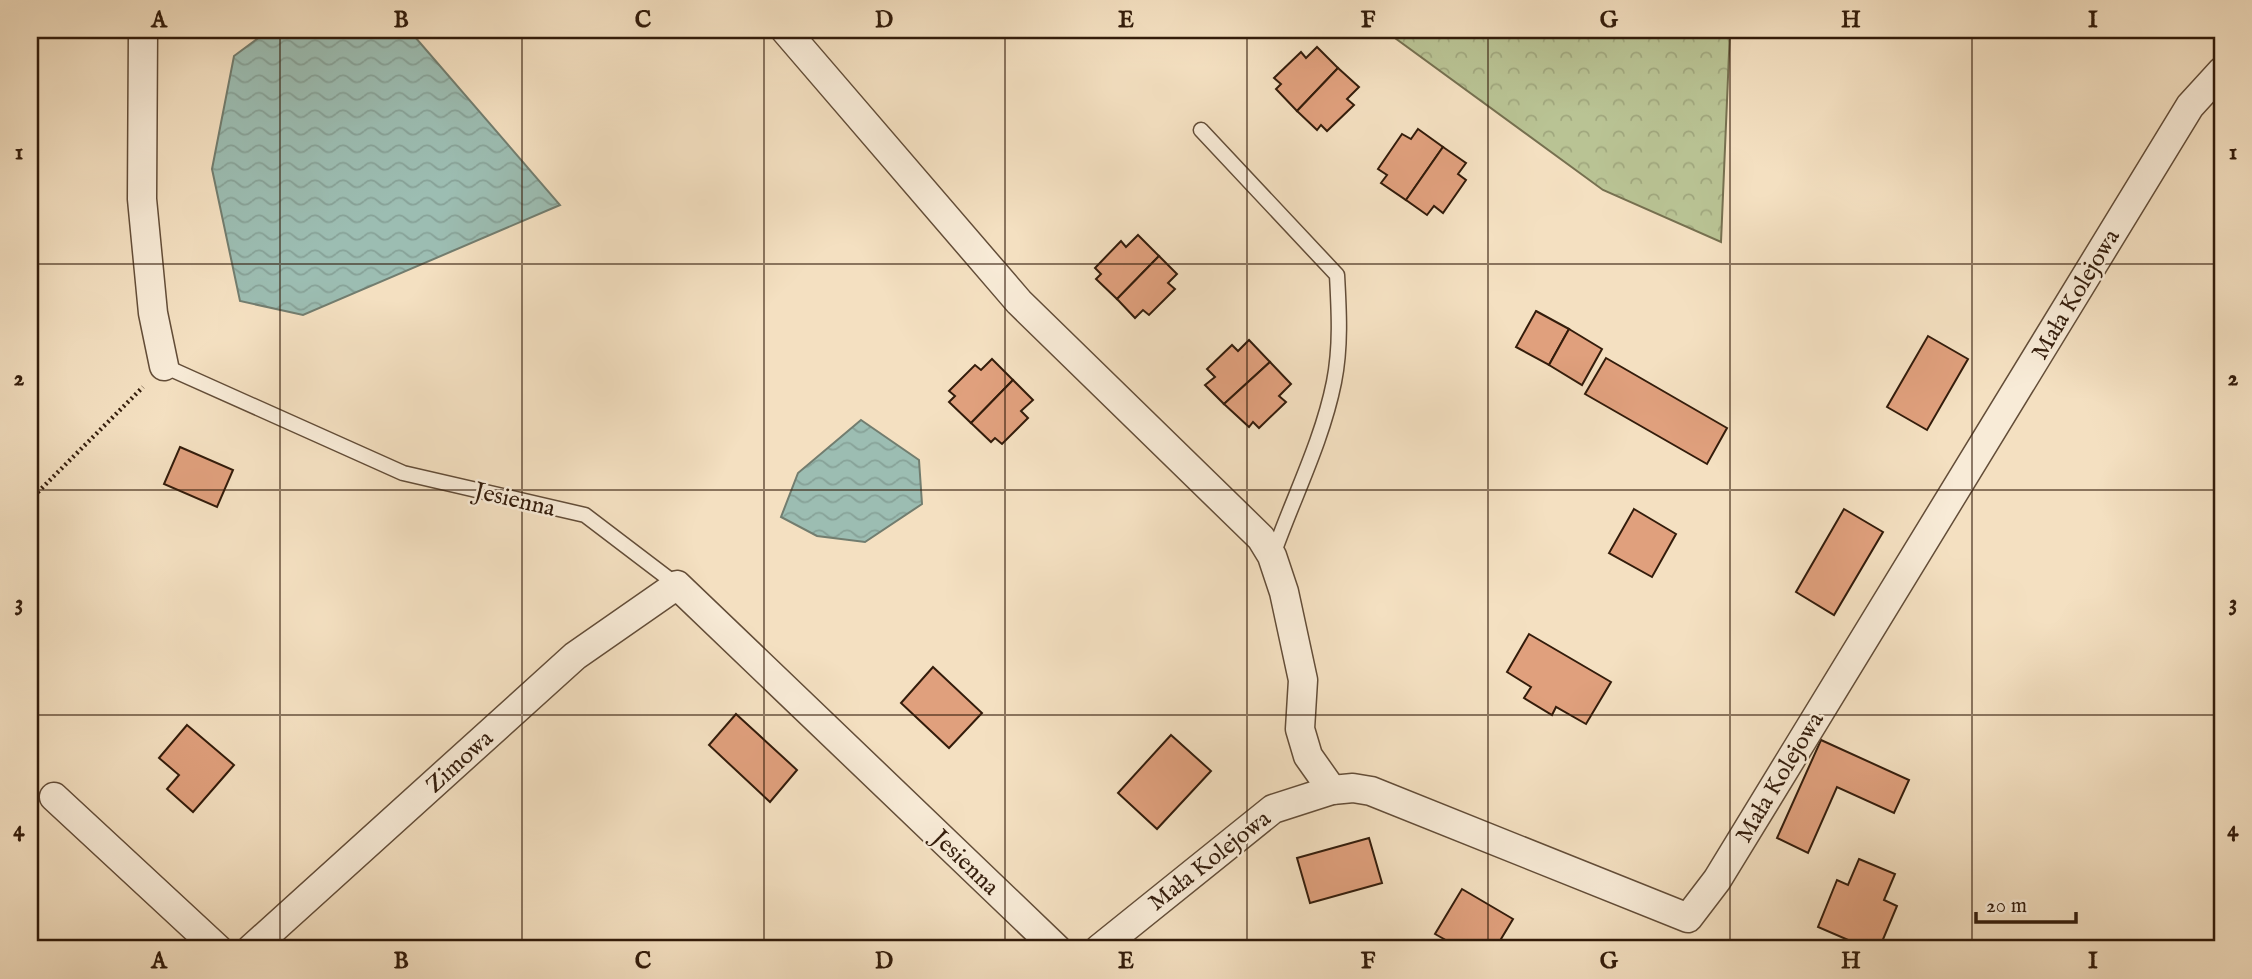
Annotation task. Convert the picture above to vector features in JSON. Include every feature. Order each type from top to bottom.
[{"type":"street","points":[[143,30],[142,199],[153,313],[164,366]]},
{"type":"street","points":[[785,30],[1019,302],[1261,538],[1272,556],[1284,592],[1303,680],[1300,729],[1308,756],[1332,790]]},
{"type":"street","name":"Mała Kolejowa","points":[[1099,949],[1273,808],[1332,790],[1371,791],[1688,918],[1717,880],[2190,106],[2222,71]]},
{"type":"street","name":"Zimowa","points":[[251,949],[575,656],[677,585]]},
{"type":"street","name":"Jesienna","points":[[677,585],[1058,949]]},
{"type":"street","points":[[54,797],[218,949]]},
{"type":"lane","points":[[1201,130],[1337,275],[1340,329],[1334,383],[1305,474],[1272,556]]},
{"type":"lane","name":"Jesienna","points":[[164,366],[403,472],[584,515],[677,585]]},
{"type":"path","points":[[30,499],[164,366]]},
{"type":"green space","points":[[1384,30],[1730,30],[1721,242],[1603,190]]},
{"type":"water","points":[[269,30],[409,30],[560,205],[303,315],[240,301],[212,169],[234,56]]},
{"type":"water","points":[[861,420],[919,460],[922,504],[865,542],[817,536],[781,517],[798,473]]},
{"type":"building","points":[[1317,47],[1338,68],[1297,111],[1276,89],[1281,84],[1274,78],[1301,52],[1306,58]]},
{"type":"building","points":[[1338,68],[1359,87],[1347,99],[1354,105],[1327,131],[1321,125],[1317,130],[1297,111]]},
{"type":"building","points":[[1418,129],[1443,147],[1406,200],[1381,183],[1387,175],[1378,169],[1402,134],[1411,139]]},
{"type":"building","points":[[1443,147],[1466,163],[1458,174],[1466,180],[1443,213],[1434,206],[1427,215],[1406,200]]},
{"type":"building","points":[[1138,235],[1159,256],[1117,299],[1096,279],[1101,274],[1095,268],[1121,241],[1126,247]]},
{"type":"building","points":[[1159,256],[1177,274],[1168,283],[1175,289],[1149,315],[1143,310],[1135,318],[1117,299]]},
{"type":"building","points":[[1536,311],[1569,329],[1549,365],[1516,347]]},
{"type":"building","points":[[1569,329],[1602,349],[1582,385],[1549,365]]},
{"type":"building","points":[[1928,336],[1968,359],[1927,430],[1887,407]]},
{"type":"building","points":[[1249,340],[1270,362],[1224,404],[1205,385],[1215,377],[1207,369],[1232,345],[1238,351]]},
{"type":"building","points":[[1606,358],[1727,428],[1707,464],[1585,394]]},
{"type":"building","points":[[992,359],[1013,380],[971,423],[949,402],[955,396],[949,391],[975,365],[981,370]]},
{"type":"building","points":[[1270,362],[1291,384],[1279,396],[1286,402],[1259,428],[1253,422],[1249,427],[1224,404]]},
{"type":"building","points":[[1013,380],[1033,400],[1021,411],[1028,418],[1002,444],[995,438],[991,442],[971,423]]},
{"type":"building","points":[[180,447],[233,470],[217,507],[164,484]]},
{"type":"building","points":[[1634,509],[1676,534],[1652,577],[1609,553]]},
{"type":"building","points":[[1844,509],[1883,532],[1834,615],[1796,592]]},
{"type":"building","points":[[1529,634],[1611,682],[1586,724],[1556,707],[1552,715],[1524,698],[1531,687],[1507,672]]},
{"type":"building","points":[[933,667],[982,713],[949,748],[901,703]]},
{"type":"building","points":[[736,714],[797,770],[770,802],[709,745]]},
{"type":"building","points":[[187,725],[234,765],[193,812],[167,789],[179,775],[159,758]]},
{"type":"building","points":[[1171,735],[1211,771],[1157,829],[1118,793]]},
{"type":"building","points":[[1821,740],[1909,780],[1894,813],[1837,787],[1808,853],[1777,838]]},
{"type":"building","points":[[1369,838],[1382,883],[1310,903],[1297,858]]},
{"type":"building","points":[[1859,859],[1895,874],[1884,900],[1897,906],[1879,949],[1869,949],[1818,927],[1837,880],[1848,885]]},
{"type":"building","points":[[1462,889],[1513,919],[1495,949],[1462,949],[1435,934]]}]
